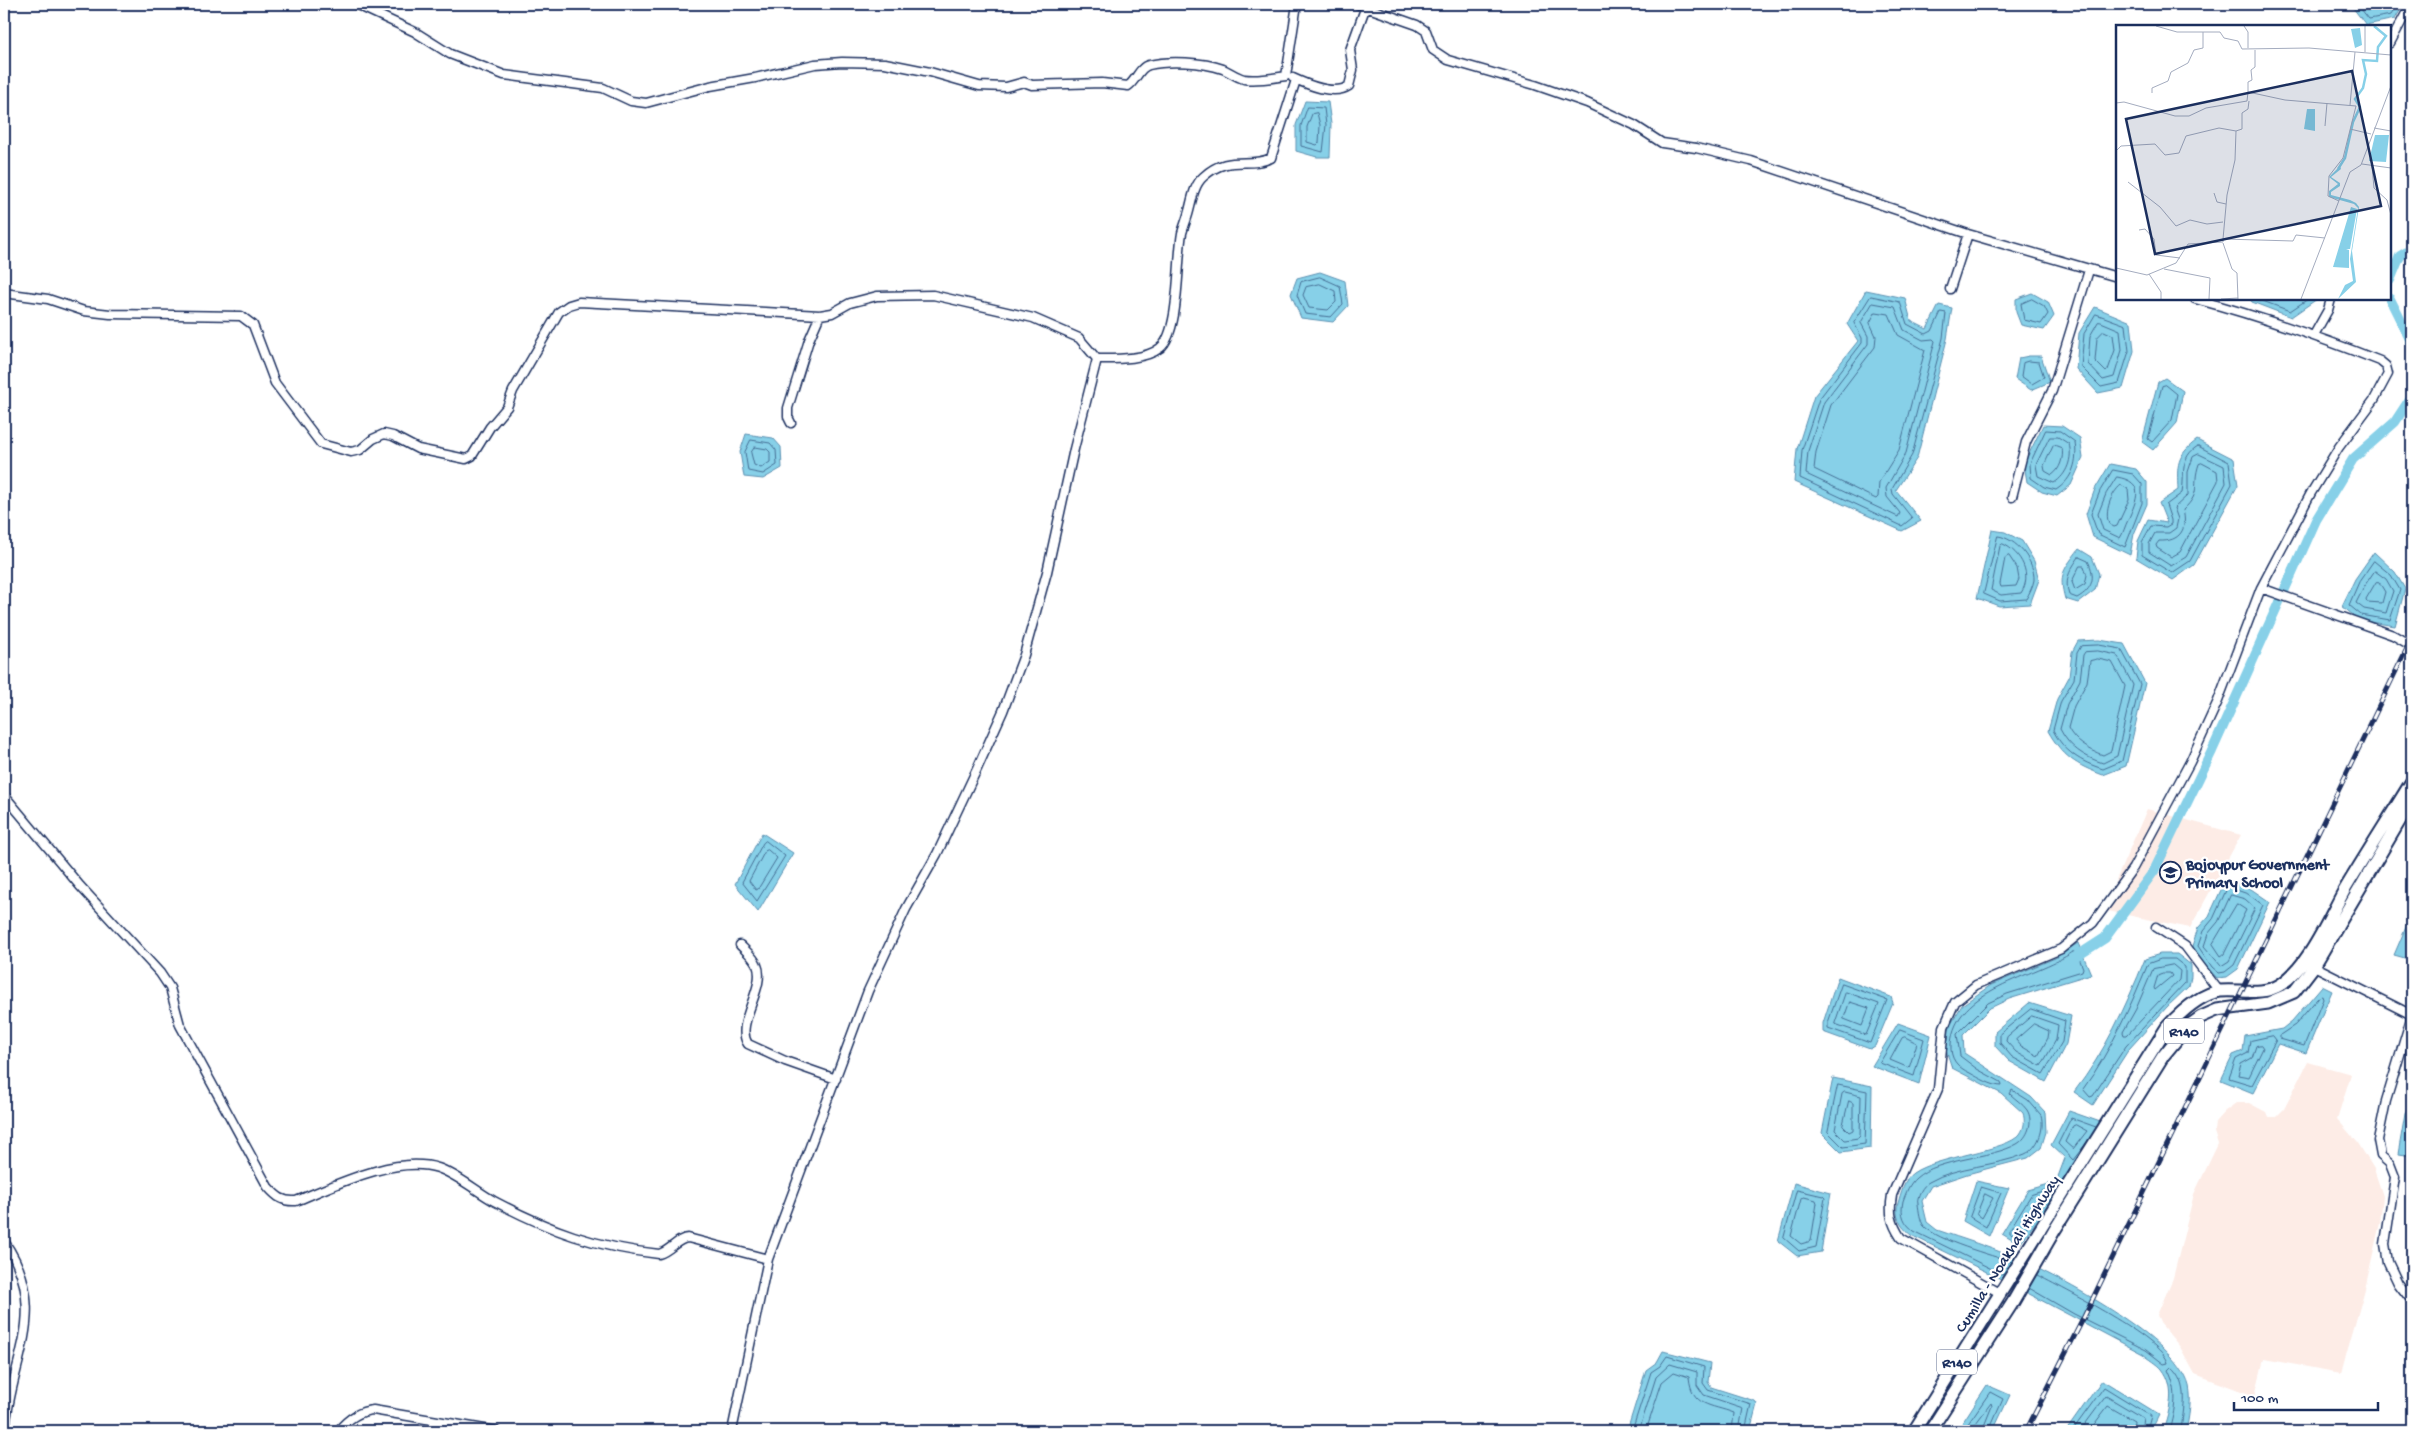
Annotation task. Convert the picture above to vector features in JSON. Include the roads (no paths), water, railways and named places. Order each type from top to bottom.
[{"type":"main road","name":"R140","points":[[2219,991],[2241,992],[2273,988],[2296,970],[2324,930],[2344,891],[2412,781]]},
{"type":"main road","name":"R140","points":[[2314,966],[2412,800]]},
{"type":"main road","name":"Cumilla - Noakhali Highway","points":[[1930,1431],[2013,1302],[2054,1231],[2164,1056],[2187,1028],[2201,1017],[2217,1010],[2256,1006],[2276,1001],[2294,992],[2314,966]]},
{"type":"main road","name":"Cumilla - Noakhali Highway","points":[[1914,1431],[2167,1026],[2181,1012],[2219,991]]},
{"type":"street","points":[[355,4],[415,32],[450,54],[504,75],[602,88],[631,101],[646,103],[710,86],[815,64],[833,63],[885,63],[988,86],[1006,87],[1024,82],[1032,85],[1102,83],[1128,86],[1134,82],[1140,71],[1148,65],[1175,63],[1204,65],[1248,79],[1286,76],[1338,91],[1349,86],[1353,70],[1350,50],[1366,6]]},
{"type":"street","points":[[1286,76],[1297,4]]},
{"type":"street","points":[[1357,4],[1417,24],[1426,31],[1433,50],[1448,60],[1526,82],[1588,103],[1634,125],[1662,143],[1696,148],[1751,161],[1968,234],[2116,278]]},
{"type":"street","points":[[2391,41],[2411,4]]},
{"type":"street","points":[[1097,358],[1145,354],[1161,347],[1170,330],[1176,309],[1182,234],[1195,188],[1206,174],[1230,162],[1262,161],[1271,158],[1296,80]]},
{"type":"street","points":[[1950,289],[1968,234]]},
{"type":"street","points":[[2012,497],[2026,442],[2052,391],[2089,270]]},
{"type":"street","points":[[4,293],[48,299],[84,310],[110,314],[241,316],[253,325],[275,383],[321,444],[351,452],[360,450],[373,439],[384,434],[404,440],[418,449],[466,459],[472,456],[490,427],[507,407],[513,390],[559,312],[569,305],[579,302],[820,315],[832,314],[850,303],[877,296],[933,294],[1033,318],[1079,338],[1097,358]]},
{"type":"street","points":[[2000,1293],[1902,1238],[1892,1224],[1890,1209],[1892,1195],[1938,1089],[1944,1027],[1955,1002],[1976,985],[2061,949],[2093,923],[2133,868],[2190,762],[2218,701],[2263,589],[2311,493],[2339,447],[2374,400],[2388,374],[2386,366],[2380,362],[2314,335],[2270,320],[2199,300]]},
{"type":"street","points":[[2314,335],[2328,310],[2331,300]]},
{"type":"street","points":[[791,423],[788,416],[788,408],[809,340],[820,315]]},
{"type":"street","points":[[732,1431],[768,1259],[868,991],[906,908],[937,854],[969,786],[1003,711],[1024,655],[1047,572],[1074,449],[1097,358]]},
{"type":"street","points":[[2263,589],[2393,635],[2412,646]]},
{"type":"street","points":[[4,795],[80,886],[160,973],[170,988],[180,1025],[268,1187],[279,1199],[288,1202],[296,1201],[346,1180],[381,1169],[410,1166],[438,1168],[532,1220],[598,1245],[659,1254],[667,1252],[684,1238],[688,1238],[768,1259]]},
{"type":"street","points":[[2156,927],[2185,946],[2219,991]]},
{"type":"street","points":[[740,945],[758,967],[758,979],[744,1033],[748,1044],[785,1061],[836,1079]]},
{"type":"street","points":[[2314,966],[2412,1015],[2386,1101],[2378,1140],[2381,1156],[2390,1164],[2395,1177],[2385,1244],[2388,1262],[2398,1282],[2412,1301]]},
{"type":"street","points":[[4,1242],[13,1256],[25,1284],[27,1309],[18,1370],[7,1410],[5,1431]]},
{"type":"street","points":[[338,1431],[352,1417],[361,1412],[373,1410],[496,1431]]},
{"type":"water","points":[[2350,4],[2404,4],[2395,19],[2366,25]]},
{"type":"water","points":[[1305,101],[1328,102],[1331,124],[1330,157],[1317,157],[1296,151],[1296,125]]},
{"type":"water","points":[[1320,272],[1345,281],[1348,306],[1333,322],[1301,318],[1291,294],[1297,278]]},
{"type":"water","points":[[1866,290],[1905,298],[1911,321],[1927,329],[1939,305],[1952,308],[1947,339],[1917,458],[1896,490],[1921,521],[1902,531],[1794,482],[1797,449],[1814,396],[1858,341],[1847,324]]},
{"type":"water","points":[[2032,293],[2048,302],[2054,316],[2044,330],[2021,325],[2016,312],[2016,299]]},
{"type":"water","points":[[2251,300],[2316,300],[2291,317]]},
{"type":"water","points":[[2095,307],[2131,322],[2134,351],[2123,388],[2098,393],[2076,369],[2079,333]]},
{"type":"water","points":[[2041,356],[2050,382],[2031,390],[2015,379],[2019,358]]},
{"type":"water","points":[[2165,378],[2183,391],[2177,423],[2153,450],[2142,442],[2158,382]]},
{"type":"water","points":[[2043,425],[2062,426],[2080,438],[2083,458],[2071,485],[2057,496],[2042,492],[2027,482],[2024,464]]},
{"type":"water","points":[[746,434],[773,438],[781,447],[782,468],[763,479],[744,477],[740,452]]},
{"type":"water","points":[[2197,440],[2234,459],[2238,485],[2194,565],[2173,580],[2136,558],[2138,541],[2148,520],[2167,523],[2159,503],[2178,490],[2178,467],[2181,456]]},
{"type":"water","points":[[2110,464],[2136,469],[2147,482],[2147,504],[2134,534],[2130,555],[2093,537],[2086,514],[2095,489]]},
{"type":"water","points":[[1992,530],[2005,532],[2022,541],[2034,561],[2039,580],[2030,604],[1999,606],[1977,598]]},
{"type":"water","points":[[2079,549],[2092,557],[2099,574],[2095,590],[2078,603],[2065,599],[2062,577],[2066,567]]},
{"type":"water","points":[[2374,552],[2395,572],[2405,589],[2395,626],[2359,620],[2342,606],[2355,579]]},
{"type":"water","points":[[2099,640],[2124,644],[2145,683],[2126,766],[2103,775],[2085,768],[2071,759],[2059,747],[2048,731],[2057,699],[2069,677],[2072,652],[2078,641]]},
{"type":"water","points":[[762,833],[793,853],[758,912],[735,884]]},
{"type":"water","points":[[2226,879],[2251,889],[2270,902],[2238,969],[2227,977],[2217,978],[2194,953],[2192,946],[2198,928],[2209,916]]},
{"type":"water","points":[[2412,913],[2412,960],[2394,955]]},
{"type":"water","points":[[2078,943],[2091,974],[2009,999],[1990,1008],[1963,1035],[1964,1053],[2031,1097],[2045,1112],[2046,1132],[2041,1148],[2028,1158],[1967,1174],[1931,1186],[1922,1201],[1927,1222],[1937,1230],[2006,1254],[2059,1279],[2114,1312],[2163,1349],[2180,1368],[2189,1386],[2190,1403],[2186,1431],[2163,1431],[2169,1408],[2170,1392],[2167,1376],[2156,1363],[2143,1354],[1999,1278],[1911,1235],[1901,1225],[1897,1213],[1905,1182],[1913,1173],[1938,1162],[2002,1145],[2020,1134],[2024,1126],[2023,1113],[2002,1094],[1952,1068],[1946,1050],[1950,1026],[1962,1005],[1991,985],[2055,958]]},
{"type":"water","points":[[2160,954],[2177,954],[2191,965],[2189,986],[2129,1049],[2093,1105],[2074,1092],[2105,1045],[2145,959]]},
{"type":"water","points":[[1838,977],[1891,997],[1893,1003],[1875,1046],[1870,1049],[1823,1032],[1823,1023]]},
{"type":"water","points":[[2322,986],[2332,991],[2306,1053],[2278,1044],[2253,1093],[2221,1080],[2233,1055],[2243,1051],[2245,1036],[2282,1029],[2292,1021]]},
{"type":"water","points":[[2029,1003],[2071,1016],[2066,1044],[2046,1082],[2009,1061],[1995,1046],[1995,1032]]},
{"type":"water","points":[[1898,1023],[1931,1035],[1919,1084],[1872,1066]]},
{"type":"water","points":[[1833,1078],[1872,1086],[1871,1148],[1841,1152],[1822,1133]]},
{"type":"water","points":[[2412,1095],[2412,1156],[2398,1154],[2405,1114]]},
{"type":"water","points":[[2069,1111],[2106,1124],[2020,1244],[2002,1233],[2028,1190],[2056,1182],[2065,1158],[2051,1145]]},
{"type":"water","points":[[1976,1181],[2009,1188],[1989,1236],[1963,1221]]},
{"type":"water","points":[[1794,1183],[1831,1193],[1821,1252],[1797,1256],[1778,1241]]},
{"type":"water","points":[[1663,1351],[1710,1363],[1708,1382],[1711,1387],[1755,1401],[1757,1404],[1750,1431],[1627,1431],[1646,1370],[1657,1362]]},
{"type":"water","points":[[2102,1380],[2159,1415],[2151,1431],[2066,1431]]},
{"type":"water","points":[[1987,1385],[2010,1395],[1993,1431],[1957,1431]]},
{"type":"waterway","points":[[2391,278],[2400,256],[2412,249]]},
{"type":"waterway","points":[[2390,300],[2412,343]]},
{"type":"waterway","points":[[2071,960],[2105,938],[2154,871],[2212,751],[2316,520],[2353,459],[2395,422],[2412,396]]},
{"type":"railway","points":[[2026,1431],[2081,1323],[2412,638]]},
{"type":"place","name":"Bojoypur Government Primary School","points":[[2170,872]]}]
